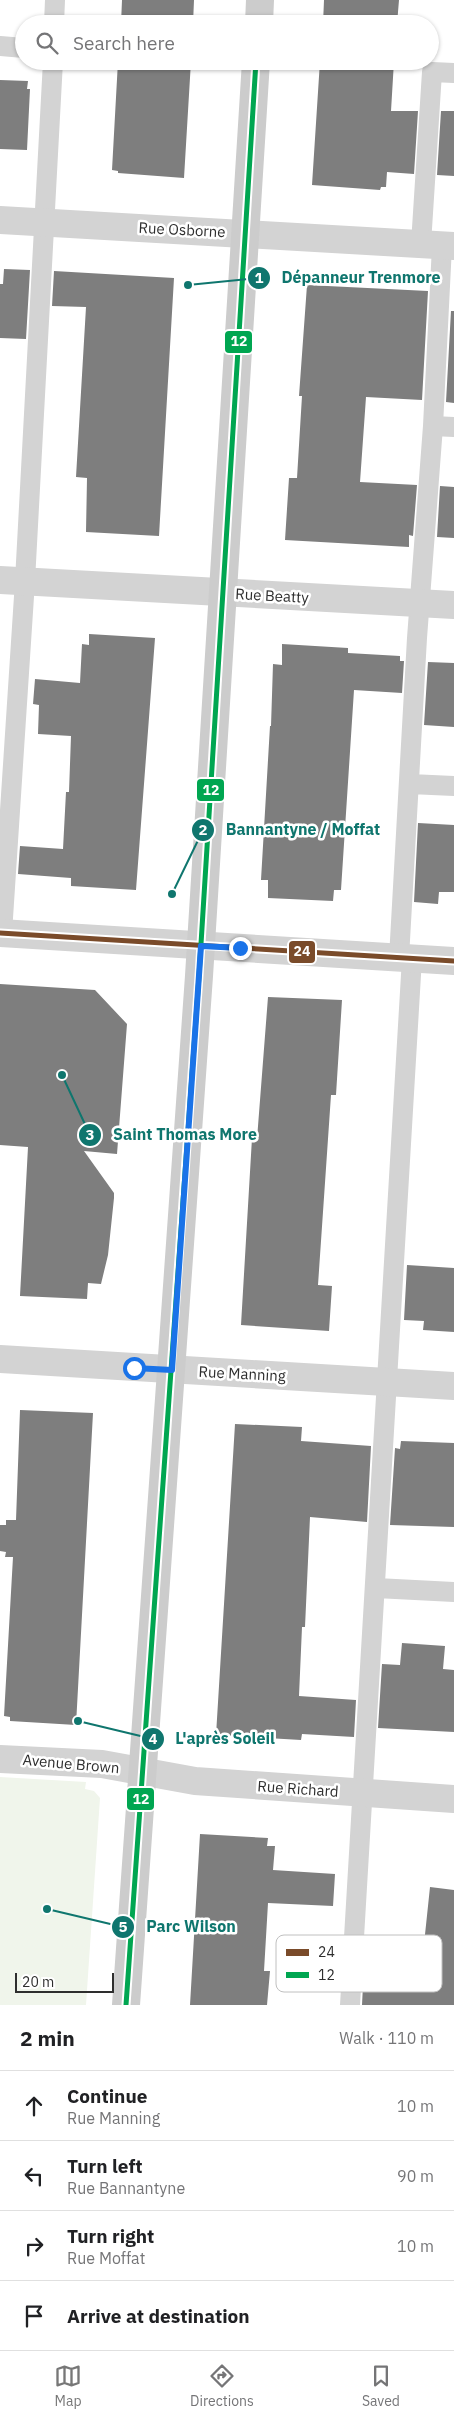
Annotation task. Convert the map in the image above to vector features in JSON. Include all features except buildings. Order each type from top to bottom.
[{"type":"street","points":[[259,15],[260,0]]},
{"type":"street","points":[[126,2005],[201,946],[255,70]]},
{"type":"street","name":"Rue Osborne","points":[[0,220],[439,245]]},
{"type":"street","name":"Rue Beatty","points":[[12,580],[454,605]]},
{"type":"street","points":[[1,933],[454,961]]},
{"type":"street","name":"Rue Manning","points":[[0,1359],[454,1386]]},
{"type":"street","name":"Avenue Brown","points":[[0,1759],[102,1764],[142,1772]]},
{"type":"street","name":"Rue Richard","points":[[142,1772],[195,1781],[454,1799]]},
{"type":"lane","points":[[55,15],[56,0]]},
{"type":"lane","points":[[0,46],[15,47]]},
{"type":"lane","points":[[1,933],[12,580],[44,222],[52,70]]},
{"type":"lane","points":[[354,1935],[387,1382],[405,958],[410,784],[433,426],[439,245],[432,72],[454,73]]},
{"type":"lane","points":[[433,426],[454,427]]},
{"type":"lane","points":[[410,784],[454,786]]},
{"type":"lane","points":[[376,1588],[454,1592]]},
{"type":"lane","points":[[350,2005],[351,1992]]},
{"type":"shaded area","points":[[0,1777],[86,1782],[85,1789],[94,1791],[100,1798],[86,2005],[0,2005]]},
{"type":"transit line","name":"12","points":[[126,2005],[199,976],[255,70]]},
{"type":"transit line","name":"24","points":[[0,933],[454,961]]},
{"type":"place","name":"Dépanneur Trenmore","points":[[188,285]]},
{"type":"place","name":"Bannantyne / Moffat","points":[[172,894]]},
{"type":"place","name":"Saint Thomas More","points":[[62,1075]]},
{"type":"place","name":"L'après Soleil","points":[[78,1721]]},
{"type":"place","name":"Parc Wilson","points":[[47,1909]]},
{"type":"route","points":[[134,1368],[172,1370],[201,946],[240,948]]}]
